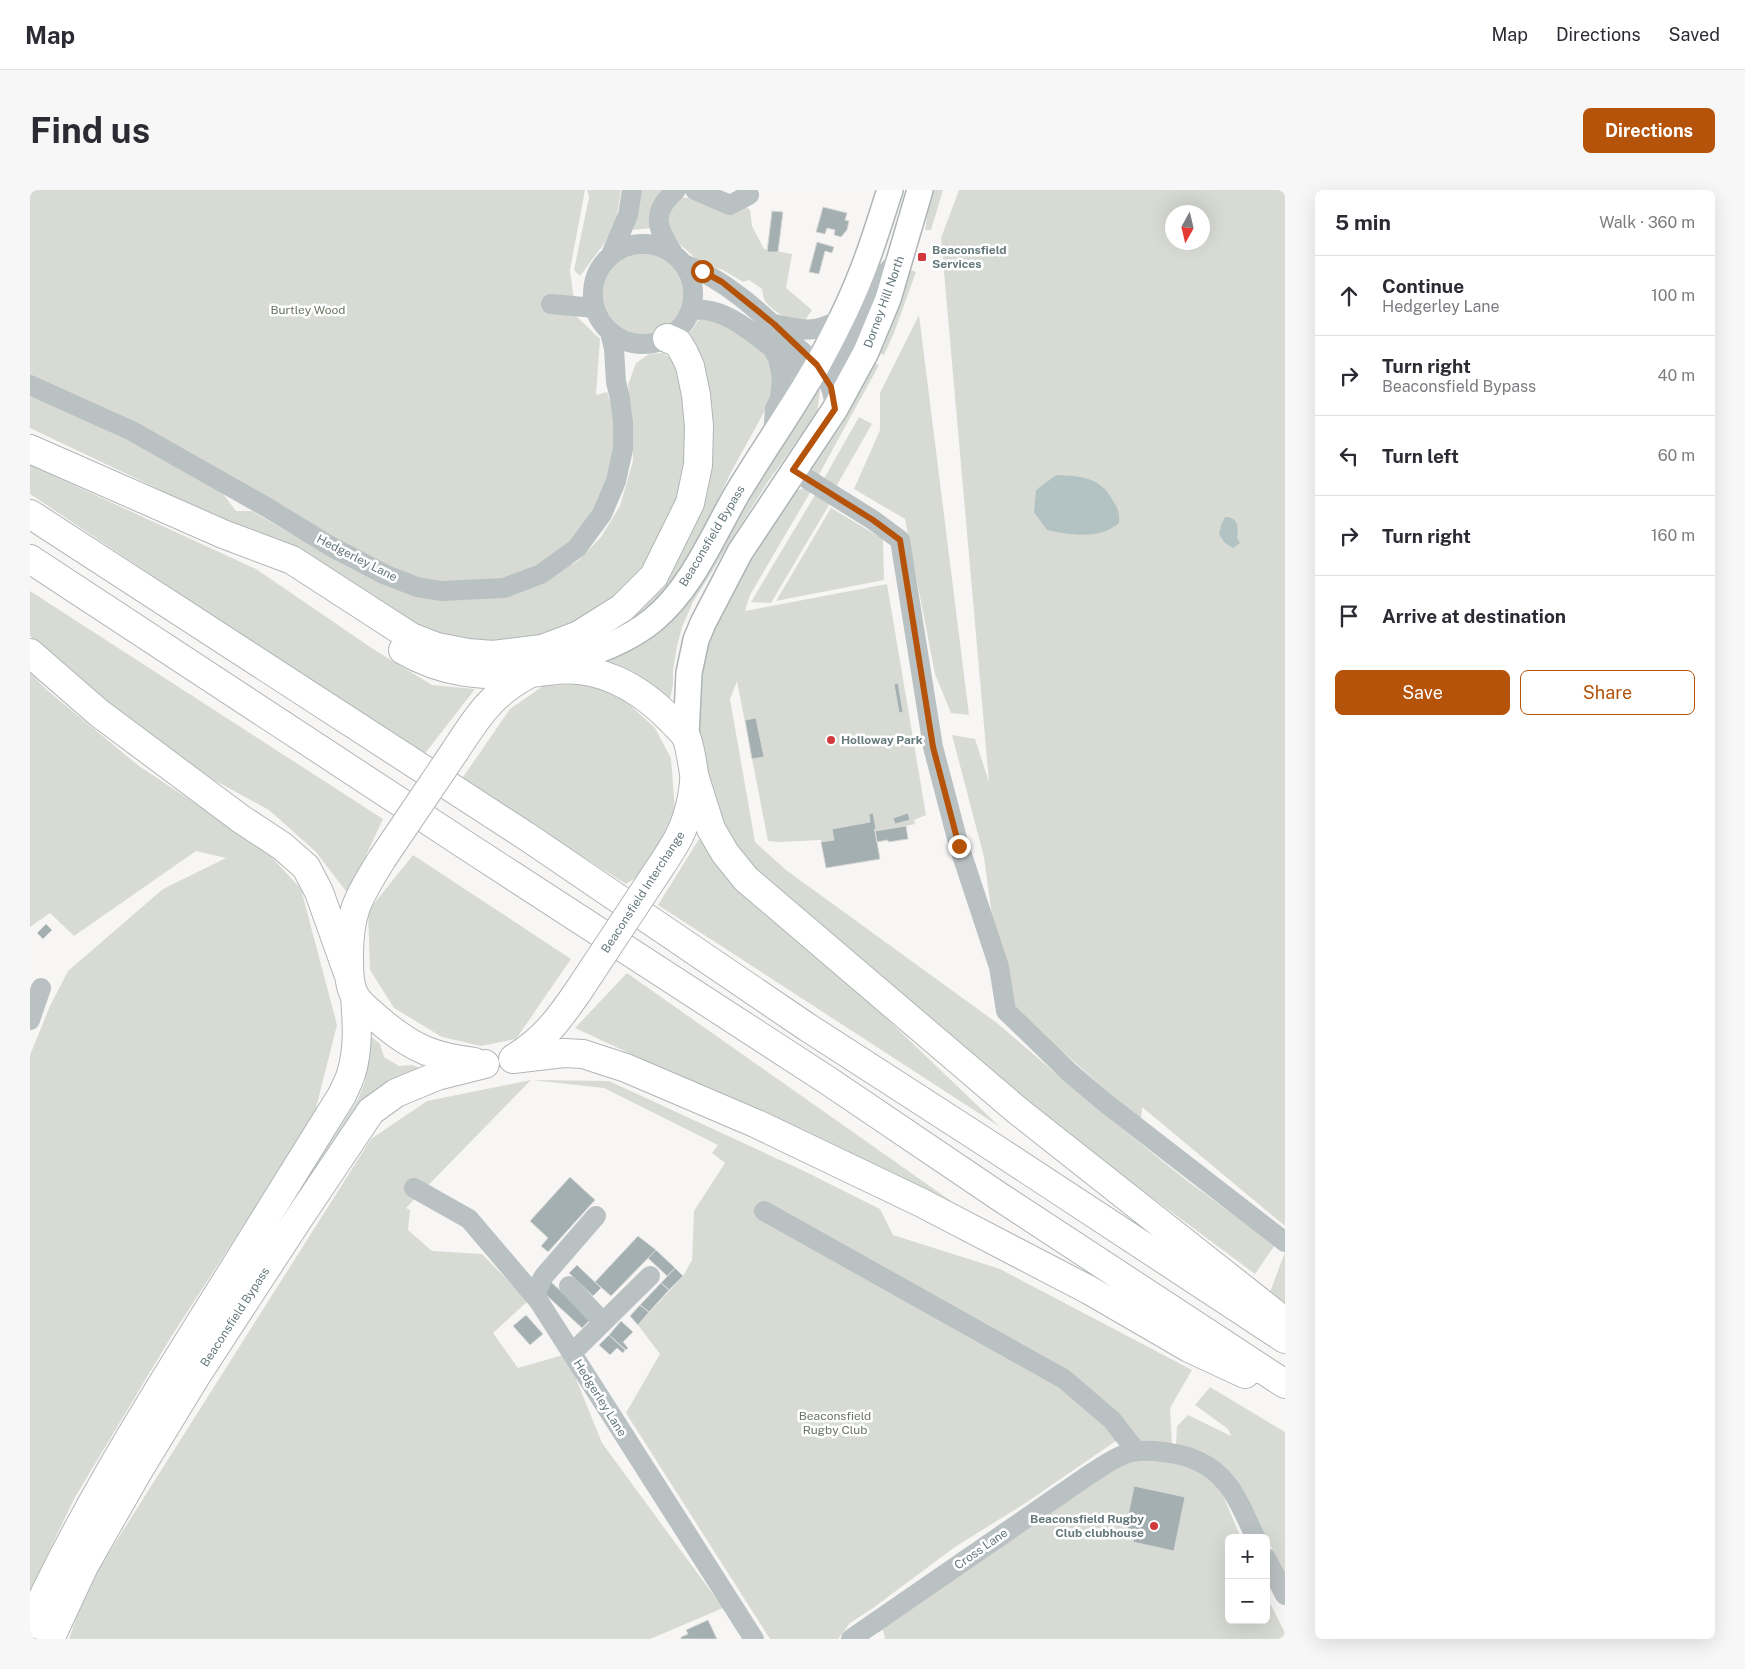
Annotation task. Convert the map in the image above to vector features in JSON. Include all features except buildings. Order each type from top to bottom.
[{"type":"highway","points":[[30,449],[223,534],[292,560],[411,637],[438,647],[468,653],[493,655],[542,649],[579,635],[622,608],[654,576],[690,503],[698,465],[699,426],[696,395],[690,366],[678,344],[658,341]]},
{"type":"highway","points":[[30,514],[529,838],[807,1027],[1285,1339]]},
{"type":"highway","points":[[223,534],[404,651],[426,662],[461,672],[482,674],[533,673],[562,669],[580,669],[612,678],[643,695],[657,706],[686,736]]},
{"type":"highway","points":[[30,559],[473,850],[819,1074],[1000,1197],[1285,1384]]},
{"type":"highway","points":[[30,653],[99,713],[212,797],[282,846],[306,867],[320,892],[352,986]]},
{"type":"highway","points":[[352,986],[349,942],[354,910],[361,892],[483,709],[491,700],[533,673]]},
{"type":"highway","name":"Beaconsfield Interchange","points":[[352,986],[372,1014],[405,1041],[427,1053],[448,1059],[485,1064],[513,1059],[529,1049],[562,1016],[681,836],[690,808],[694,775],[686,736]]},
{"type":"highway","points":[[694,775],[711,829],[725,853],[746,879],[1018,1112],[1285,1322]]},
{"type":"highway","name":"Beaconsfield Bypass","points":[[30,1625],[72,1537],[119,1454],[342,1095],[351,1074],[355,1056],[357,1028],[352,986]]},
{"type":"highway","points":[[513,1059],[564,1053],[582,1054],[604,1060],[748,1120],[922,1203],[1090,1290],[1189,1348],[1285,1393]]},
{"type":"highway","name":"Beaconsfield Bypass","points":[[50,1639],[84,1566],[196,1376],[282,1242],[371,1111],[396,1093],[437,1076],[485,1064]]},
{"type":"main road","points":[[818,373],[862,272],[890,190]]},
{"type":"main road","name":"Dorney Hill North","points":[[835,409],[868,347],[888,298],[920,190]]},
{"type":"main road","name":"Beaconsfield Bypass","points":[[533,673],[616,643],[653,620],[665,608],[695,568],[773,435],[818,373]]},
{"type":"main road","points":[[686,736],[689,673],[696,640],[703,623],[740,552],[835,409]]},
{"type":"street","points":[[612,255],[628,216],[632,190]]},
{"type":"street","points":[[676,190],[663,204],[658,215],[660,233],[678,259],[691,278],[694,294],[686,321],[677,331],[658,341],[635,344],[622,340],[610,332],[601,321],[595,308],[593,293],[595,279],[601,265],[626,246],[642,244],[658,246],[678,259],[722,282],[774,324],[818,373],[832,392],[835,409]]},
{"type":"street","points":[[695,190],[722,202],[745,192]]},
{"type":"street","points":[[691,309],[719,313],[734,321],[770,347],[799,372],[834,372],[841,363],[884,275],[902,254]]},
{"type":"street","points":[[551,304],[595,308]]},
{"type":"street","points":[[774,324],[812,330],[827,327],[840,320]]},
{"type":"street","name":"Hedgerley Lane","points":[[30,386],[132,431],[268,508],[330,546],[386,575],[417,587],[441,591],[504,588],[541,574],[577,548],[602,514],[616,481],[623,450],[624,422],[616,382],[614,349],[610,332]]},
{"type":"street","name":"Hedgerley Lane","points":[[620,398],[624,369],[634,356],[658,341]]},
{"type":"street","points":[[770,347],[778,359],[782,377],[780,398],[775,409],[773,435]]},
{"type":"street","points":[[793,470],[873,520],[900,540],[933,747],[959,846],[999,967],[1006,1011],[1070,1073],[1285,1242]]},
{"type":"street","name":"Hedgerley Lane","points":[[414,1188],[469,1220],[534,1295],[754,1639]]},
{"type":"street","points":[[764,1211],[1064,1379],[1112,1420],[1136,1451]]},
{"type":"street","points":[[534,1295],[544,1276],[596,1216]]},
{"type":"street","points":[[572,1353],[650,1276]]},
{"type":"street","points":[[568,1286],[603,1322]]},
{"type":"street","name":"Cross Lane","points":[[851,1639],[1093,1472],[1113,1459],[1136,1451],[1158,1451],[1199,1461],[1228,1485],[1254,1534]]},
{"type":"street","points":[[1270,1566],[1285,1595]]},
{"type":"green space","name":"Burtley Wood","points":[[30,190],[585,190],[570,270],[576,316],[600,339],[596,395],[607,392],[615,414],[616,438],[604,495],[569,545],[525,573],[474,586],[419,579],[342,545],[284,506],[51,384],[30,375]]},
{"type":"green space","points":[[587,190],[621,190],[616,221],[606,241],[580,276],[574,270],[589,197]]},
{"type":"green space","points":[[639,190],[664,190],[652,228],[633,230]]},
{"type":"green space","points":[[931,190],[943,190],[931,230],[925,230]]},
{"type":"green space","points":[[959,190],[1285,190],[1285,1226],[1142,1107],[1141,1121],[1011,1006],[992,916],[984,857],[952,735],[975,739],[989,782],[941,238]]},
{"type":"green space","points":[[678,197],[688,198],[729,213],[743,204],[750,210],[752,226],[764,249],[792,254],[786,288],[812,310],[803,323],[787,318],[773,309],[764,300],[762,289],[749,280],[743,282],[723,270],[695,258],[669,234],[668,212]]},
{"type":"green space","points":[[643,254],[658,257],[671,266],[680,279],[683,294],[680,309],[671,322],[658,331],[643,334],[628,331],[615,322],[606,309],[603,294],[606,279],[615,266],[628,257]]},
{"type":"green space","points":[[909,269],[916,272],[894,333],[884,355],[875,352]]},
{"type":"green space","points":[[710,315],[721,317],[764,354],[773,372],[773,396],[730,474],[712,519],[687,562],[646,614],[603,637],[691,523],[684,341],[698,321]]},
{"type":"green space","points":[[919,315],[969,715],[951,713],[935,674],[905,519],[854,489],[880,430],[880,393]]},
{"type":"green space","points":[[663,353],[678,363],[690,430],[680,504],[648,563],[603,611],[541,641],[466,647],[419,631],[152,486],[30,428],[30,394],[117,433],[220,490],[236,511],[252,511],[339,562],[401,591],[466,600],[524,589],[578,561],[601,537],[620,506],[633,461],[632,412],[628,385],[636,363],[649,354]]},
{"type":"green space","points":[[870,360],[879,365],[816,480],[811,471],[811,465]]},
{"type":"green space","points":[[816,385],[820,391],[817,413],[767,483],[693,602],[682,627],[677,646],[670,699],[638,675],[603,660],[712,563]]},
{"type":"green space","points":[[859,417],[872,424],[833,492],[822,482]]},
{"type":"green space","points":[[30,465],[256,569],[373,649],[432,685],[475,689],[423,756],[30,494]]},
{"type":"green space","points":[[805,488],[811,491],[750,595],[745,611],[887,584],[926,815],[914,820],[915,824],[906,826],[908,839],[877,842],[880,859],[826,868],[821,840],[768,841],[737,681],[730,699],[755,842],[786,870],[997,1023],[1097,1109],[1186,1180],[1275,1245],[1255,1274],[1095,1155],[952,1042],[741,861],[716,826],[706,783],[698,715],[700,665],[714,626],[769,528],[795,491]]},
{"type":"green space","points":[[818,490],[832,500],[771,603],[751,602]]},
{"type":"green space","points":[[831,508],[883,539],[884,580],[776,601]]},
{"type":"green space","points":[[30,591],[383,819],[348,894],[316,852],[269,810],[214,780],[151,736],[79,680],[30,636]]},
{"type":"green space","points":[[30,673],[48,691],[139,766],[264,849],[301,889],[337,1025],[314,1116],[171,1337],[74,1499],[30,1591],[30,1055],[50,1006],[68,971],[163,889],[226,858],[196,851],[74,936],[50,913],[30,927]]},
{"type":"green space","points":[[586,684],[619,695],[655,728],[671,758],[675,810],[645,872],[626,884],[461,780],[510,709],[543,686]]},
{"type":"green space","points":[[699,839],[1000,1127],[658,905]]},
{"type":"green space","points":[[413,855],[571,959],[516,1039],[481,1046],[442,1037],[394,1008],[370,970],[368,911]]},
{"type":"green space","points":[[627,973],[958,1206],[575,1028]]},
{"type":"green space","points":[[369,1035],[380,1044],[384,1057],[399,1066],[412,1065],[434,1073],[394,1090],[44,1639],[34,1639],[62,1580],[201,1340],[358,1099],[365,1082]]},
{"type":"green space","name":"Beaconsfield Rugby Club","points":[[531,1080],[609,1081],[806,1172],[880,1209],[893,1235],[1000,1269],[1192,1370],[1170,1408],[1172,1445],[1138,1443],[1126,1434],[1027,1502],[955,1547],[850,1623],[838,1639],[770,1639],[626,1413],[660,1354],[638,1325],[683,1276],[692,1260],[694,1211],[725,1163],[712,1153],[718,1145],[604,1088]]},
{"type":"green space","points":[[531,1080],[406,1208],[410,1210],[408,1230],[432,1251],[482,1254],[528,1301],[493,1333],[518,1368],[566,1354],[602,1443],[723,1608],[650,1639],[69,1639],[86,1589],[371,1139],[427,1101]]},
{"type":"green space","points":[[1285,1252],[1285,1306],[1269,1295]]},
{"type":"green space","points":[[1210,1387],[1285,1432],[1285,1577],[1270,1544],[1270,1534],[1265,1534],[1255,1512],[1176,1446],[1177,1426],[1188,1415],[1231,1436],[1228,1429],[1195,1405]]},
{"type":"green space","points":[[1142,1459],[1171,1461],[1196,1469],[1219,1486],[1239,1534],[1225,1534],[1225,1624],[1270,1624],[1270,1603],[1285,1633],[1285,1639],[885,1639],[883,1630],[865,1639],[975,1555],[1122,1465]]},
{"type":"shaded area","points":[[1056,475],[1082,477],[1096,482],[1103,487],[1117,509],[1119,523],[1103,532],[1084,535],[1047,530],[1034,512],[1036,490]]},
{"type":"shaded area","points":[[1225,517],[1233,519],[1237,523],[1237,538],[1240,543],[1233,548],[1225,543],[1219,534]]},
{"type":"place","name":"Beaconsfield Services","points":[[922,257]]},
{"type":"place","name":"Holloway Park","points":[[831,740]]},
{"type":"place","name":"Beaconsfield Rugby Club clubhouse","points":[[1154,1526]]},
{"type":"route","points":[[702,271],[722,282],[774,324],[826,376],[831,387],[835,409],[793,470],[873,520],[900,540],[933,747],[959,846]]}]
